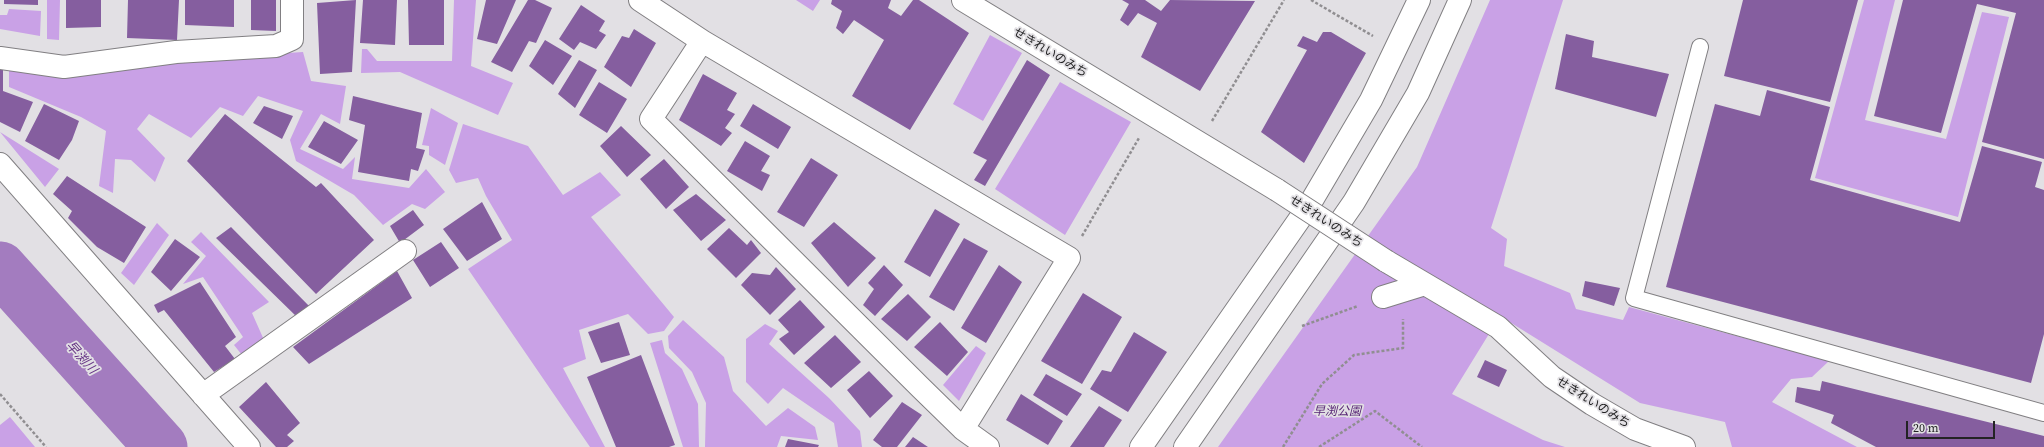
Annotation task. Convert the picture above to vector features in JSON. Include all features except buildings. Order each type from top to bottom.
[{"type":"street","points":[[0,58],[64,67],[176,52],[276,46],[292,39],[292,0]]},
{"type":"street","points":[[640,0],[702,41],[1069,258],[963,428]]},
{"type":"street","name":"せきれいのみち","points":[[963,0],[1277,190],[1386,261],[1498,327],[1552,377],[1592,404],[1635,429],[1684,447]]},
{"type":"street","points":[[1141,447],[1308,207],[1371,100],[1419,0]]},
{"type":"street","points":[[1185,447],[1354,202],[1418,93],[1460,0]]},
{"type":"street","points":[[702,41],[651,119],[963,428],[988,447]]},
{"type":"street","points":[[0,164],[249,447]]},
{"type":"street","points":[[203,395],[405,251]]},
{"type":"street","points":[[1383,297],[1425,284]]},
{"type":"lane","points":[[1700,47],[1634,298],[2044,413]]},
{"type":"path","points":[[1207,119],[1212,121],[1284,0]]},
{"type":"path","points":[[1311,0],[1380,39]]},
{"type":"path","points":[[1069,258],[1140,136]]},
{"type":"path","points":[[1283,447],[1322,384],[1354,355],[1403,348],[1402,320],[1425,284]]},
{"type":"path","points":[[1296,328],[1383,297]]},
{"type":"path","points":[[0,394],[46,447]]},
{"type":"path","points":[[1320,447],[1375,411],[1422,447]]},
{"type":"green space","points":[[47,0],[60,0],[59,40],[47,39]]},
{"type":"green space","points":[[454,0],[476,0],[471,66],[513,83],[498,115],[400,72],[361,73],[362,49],[367,49],[377,61],[452,61]]},
{"type":"green space","points":[[796,0],[820,0],[813,11]]},
{"type":"green space","name":"早渕公園","points":[[1490,0],[1563,0],[1491,228],[1507,239],[1504,266],[1570,293],[1576,309],[1623,320],[1629,307],[1829,361],[1812,377],[1791,379],[1772,402],[1857,447],[1732,447],[1725,422],[1640,403],[1500,316],[1452,394],[1543,440],[1565,447],[1218,447],[1417,167]]},
{"type":"green space","points":[[1864,0],[1895,0],[1865,120],[1946,139],[1982,12],[2009,17],[1958,217],[1815,178]]},
{"type":"green space","points":[[9,9],[41,11],[40,36],[0,29],[0,15],[7,15]]},
{"type":"green space","points":[[990,35],[1022,53],[983,121],[953,104]]},
{"type":"green space","points":[[303,52],[311,81],[346,86],[340,124],[321,114],[300,149],[343,169],[355,157],[352,179],[409,188],[426,169],[445,192],[425,209],[412,204],[383,225],[354,195],[296,161],[290,140],[303,111],[258,96],[243,116],[220,107],[191,138],[149,114],[137,129],[165,158],[155,182],[131,160],[115,159],[113,193],[99,186],[106,131],[81,117],[9,87],[9,68],[72,77],[181,60]]},
{"type":"green space","points":[[1060,82],[1131,122],[1065,235],[995,189]]},
{"type":"green space","points":[[431,108],[458,123],[445,165],[429,155],[429,146],[422,145]]},
{"type":"green space","points":[[463,124],[528,146],[563,195],[600,172],[621,195],[591,217],[674,317],[664,331],[648,334],[628,314],[579,330],[586,359],[563,368],[605,447],[590,447],[468,269],[512,240],[486,196],[478,178],[456,183],[449,170]]},
{"type":"green space","points":[[0,132],[59,169],[45,187]]},
{"type":"green space","points":[[157,223],[169,235],[134,285],[121,273]]},
{"type":"green space","points":[[201,232],[269,302],[252,313],[264,340],[242,355],[234,345],[243,337],[203,277],[183,284],[206,256],[191,242]]},
{"type":"green space","points":[[683,320],[724,357],[733,391],[766,426],[788,408],[815,427],[818,440],[781,436],[777,447],[705,447],[706,403],[692,372],[669,348],[668,336]]},
{"type":"green space","points":[[765,324],[778,331],[769,344],[829,398],[860,431],[862,447],[838,447],[834,423],[783,388],[768,404],[746,382],[746,339]]},
{"type":"green space","points":[[662,340],[665,353],[682,369],[698,404],[699,447],[683,447],[650,343]]},
{"type":"green space","points":[[976,346],[986,353],[959,401],[943,385]]},
{"type":"green space","points":[[10,417],[35,447],[0,447],[0,425]]},
{"type":"waterway","name":"早渕川","points":[[0,268],[161,447]]}]
